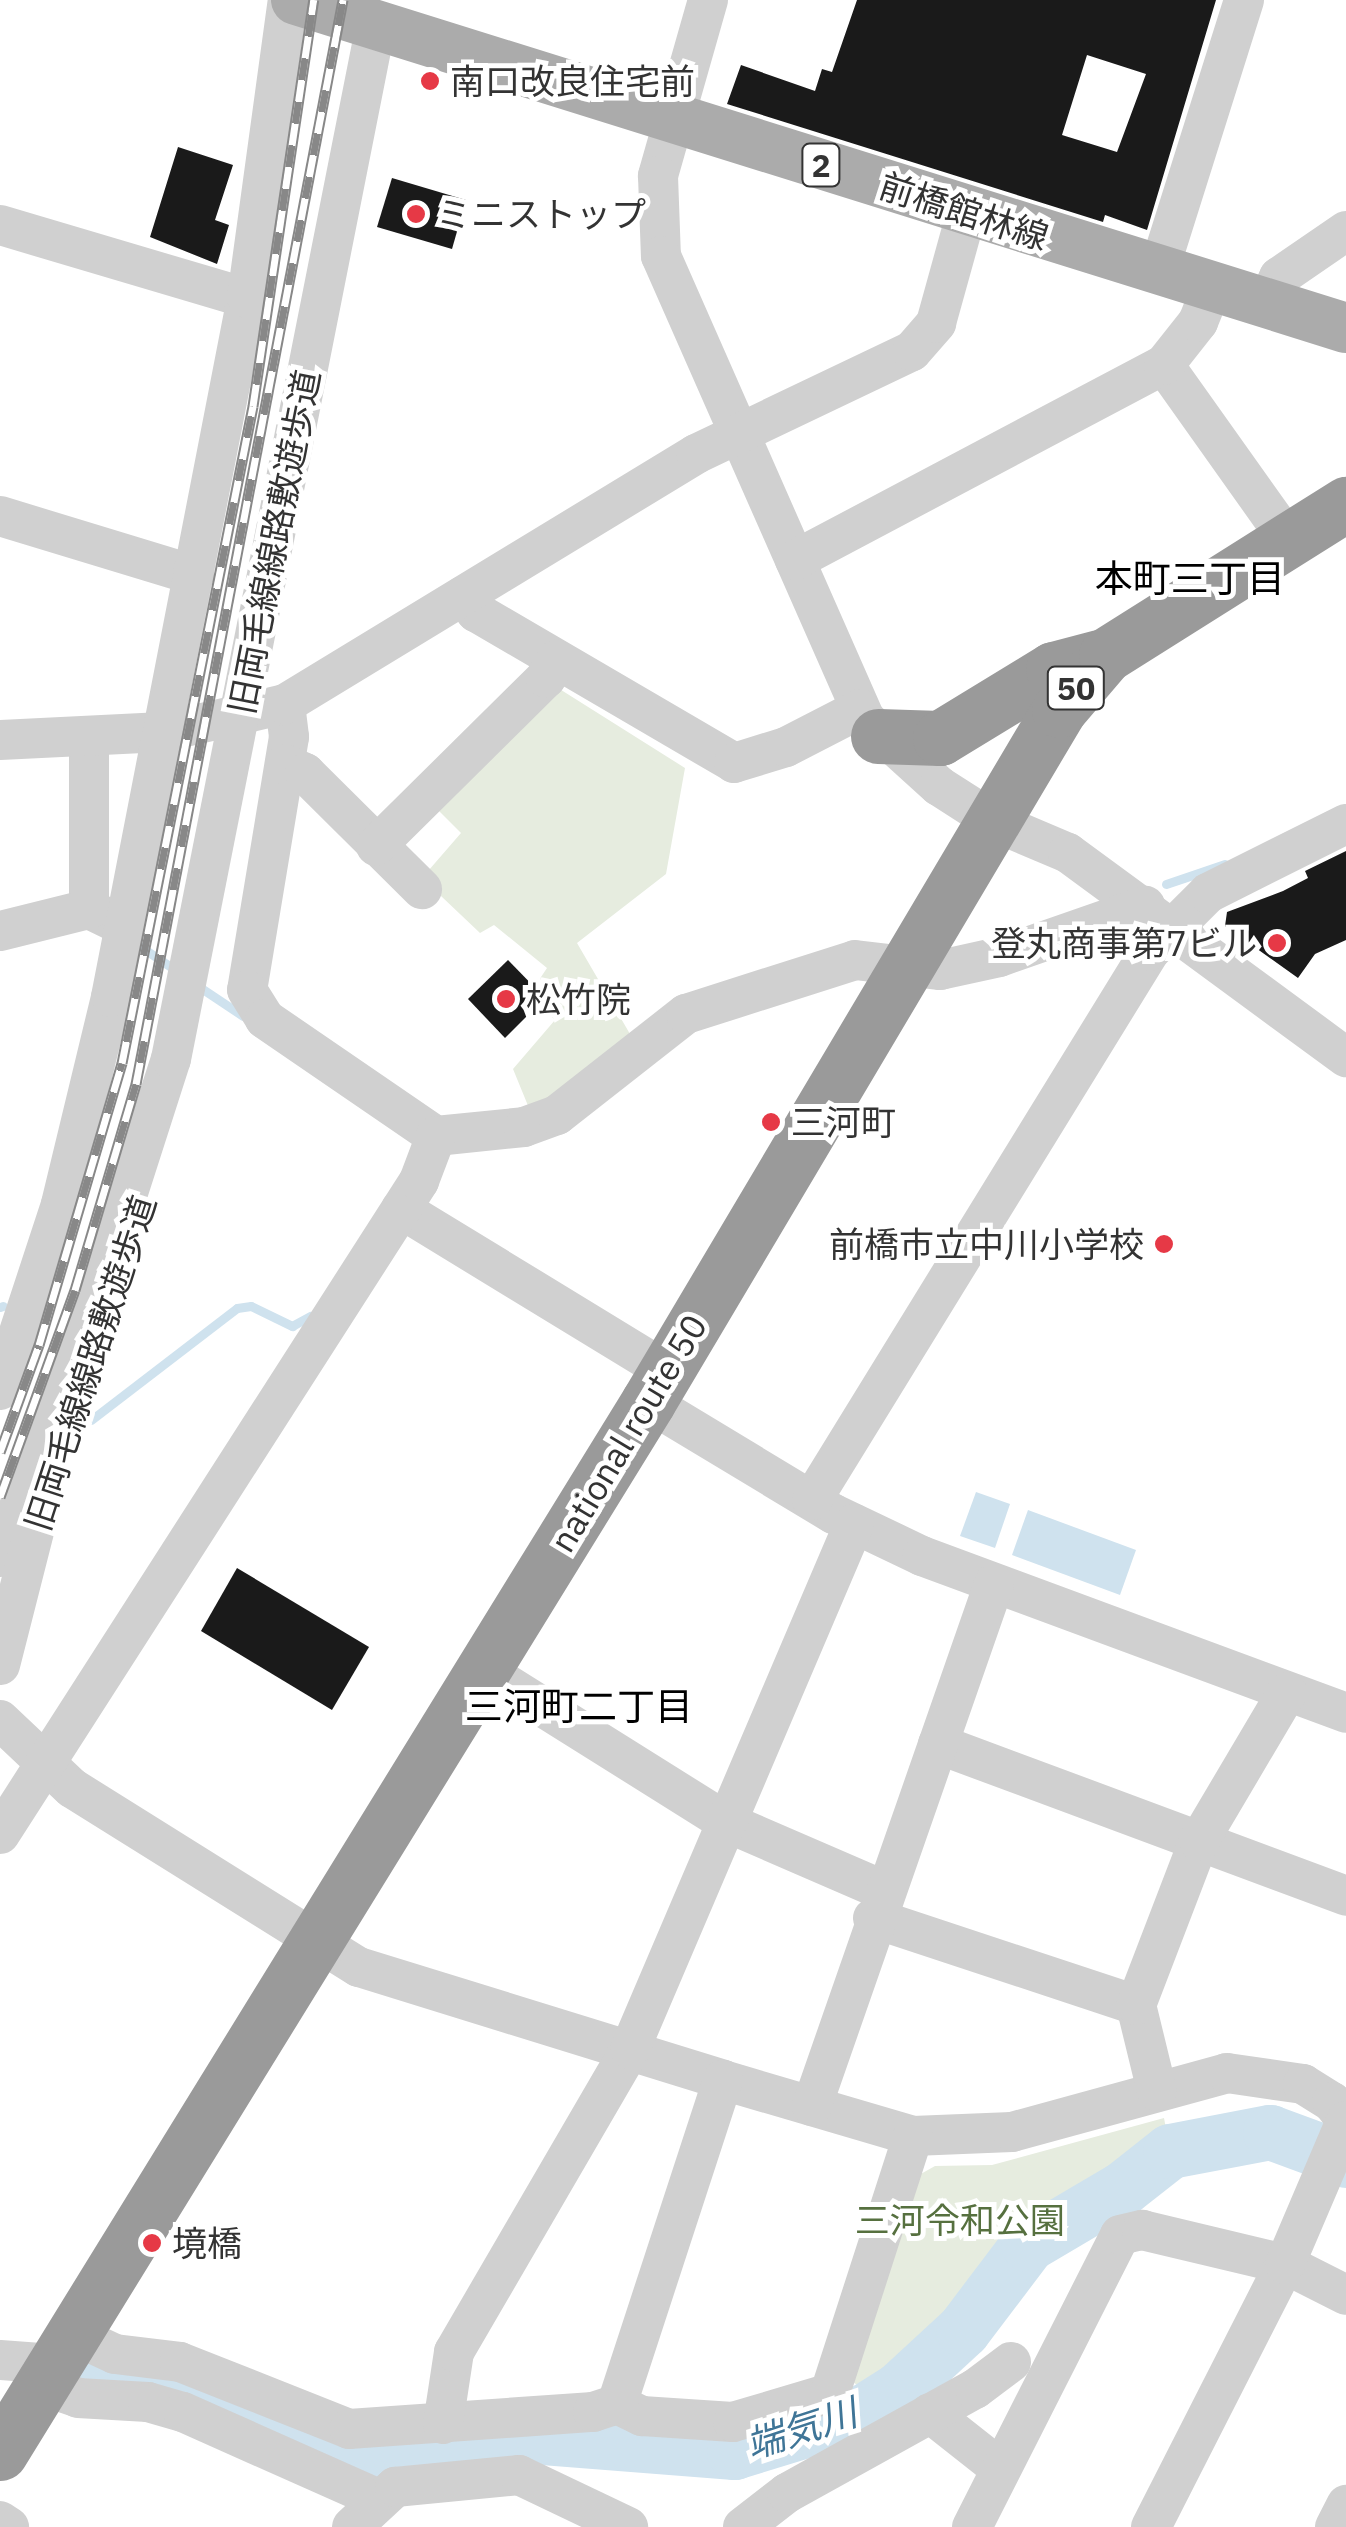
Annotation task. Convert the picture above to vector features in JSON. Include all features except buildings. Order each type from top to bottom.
[{"type":"highway","name":"national route 50","points":[[0,2453],[42,2361],[318,1940],[909,969],[1059,710],[1106,654],[1346,504]]},
{"type":"highway","points":[[869,723],[940,738],[1053,669],[1106,654]]},
{"type":"main road","name":"前橋館林線","points":[[292,0],[387,18],[674,120],[1211,290],[1346,328]]},
{"type":"street","points":[[0,1390],[65,1187],[107,918],[163,732],[247,298],[292,0]]},
{"type":"street","points":[[708,0],[655,203],[661,256],[869,723],[995,822],[1068,853],[1160,916],[1346,1057]]},
{"type":"street","points":[[1158,273],[1244,0]]},
{"type":"street","name":"旧両毛線線路敷遊歩道","points":[[0,1665],[22,1594],[33,1529],[103,1347],[146,1198],[170,1058],[239,718],[387,18]]},
{"type":"street","points":[[0,740],[163,732],[239,718],[285,704],[737,433],[922,344],[936,323],[966,211]]},
{"type":"street","points":[[0,225],[247,298]]},
{"type":"street","points":[[1266,305],[1279,277],[1346,231]]},
{"type":"street","points":[[795,560],[1164,365],[1198,322],[1211,290]]},
{"type":"street","points":[[1164,365],[1289,541]]},
{"type":"street","points":[[0,516],[194,575]]},
{"type":"street","points":[[462,596],[476,612],[734,763],[869,723]]},
{"type":"street","points":[[376,846],[546,678],[556,660]]},
{"type":"street","points":[[285,704],[285,764],[247,990],[252,1004],[436,1136],[524,1126],[558,1115],[686,1014],[855,960],[909,969],[999,957],[1160,916],[1346,824]]},
{"type":"street","points":[[89,736],[107,918]]},
{"type":"street","points":[[285,764],[305,773],[422,890]]},
{"type":"street","points":[[812,1500],[1150,951],[1160,916]]},
{"type":"street","points":[[0,931],[107,918]]},
{"type":"street","name":"旧両毛線線路敷遊歩道","points":[[0,1556],[73,1364],[170,1058]]},
{"type":"street","points":[[0,1834],[427,1168],[436,1136]]},
{"type":"street","points":[[401,1208],[657,1386],[812,1500],[854,1524],[994,1584],[1346,1713]]},
{"type":"street","points":[[443,2424],[454,2352],[630,2048],[854,1524]]},
{"type":"street","points":[[812,2106],[878,1904],[994,1584]]},
{"type":"street","points":[[484,1670],[728,1823],[878,1904],[1136,2005]]},
{"type":"street","points":[[1157,2091],[1136,2005],[1199,1841],[1287,1692]]},
{"type":"street","points":[[0,1720],[72,1788],[359,1968],[913,2136],[1012,2132],[1157,2091],[1256,2072],[1303,2084],[1332,2102],[1340,2136],[1285,2264],[1151,2527]]},
{"type":"street","points":[[938,1744],[1346,1896]]},
{"type":"street","points":[[617,2404],[723,2080]]},
{"type":"street","points":[[42,2361],[115,2354],[180,2362],[337,2426],[443,2424],[592,2412],[617,2404],[642,2416],[723,2423],[830,2392],[913,2136]]},
{"type":"street","points":[[972,2527],[1120,2235],[1142,2230],[1285,2264],[1346,2295]]},
{"type":"street","points":[[42,2361],[78,2398],[167,2407],[364,2512],[395,2486],[520,2475],[628,2527]]},
{"type":"street","points":[[743,2527],[812,2478],[930,2413],[1011,2362]]},
{"type":"street","points":[[930,2413],[1002,2469]]},
{"type":"street","points":[[1335,2527],[1346,2505]]},
{"type":"street","points":[[0,2521],[9,2527]]},
{"type":"green space","points":[[558,688],[685,768],[666,874],[577,943],[630,1034],[531,1113],[513,1069],[555,1020],[541,1007],[551,996],[537,983],[547,968],[494,925],[480,933],[422,878],[461,833],[431,803]]},
{"type":"green space","name":"三河令和公園","points":[[1164,2118],[1167,2134],[1013,2240],[871,2393],[849,2380],[919,2175],[935,2166],[992,2165]]},
{"type":"water","points":[[976,1492],[1010,1504],[995,1548],[960,1536]]},
{"type":"water","points":[[1028,1510],[1136,1550],[1120,1595],[1012,1555]]},
{"type":"waterway","points":[[1166,884],[1225,864]]},
{"type":"waterway","points":[[132,941],[177,971]]},
{"type":"waterway","points":[[198,986],[243,1016]]},
{"type":"waterway","points":[[91,1420],[237,1308],[251,1306],[292,1326],[310,1316]]},
{"type":"waterway","name":"端気川","points":[[106,2377],[177,2388],[336,2454],[543,2437],[734,2452],[861,2413],[899,2389],[963,2330],[1028,2244],[1123,2188],[1170,2151],[1270,2132],[1346,2160]]},
{"type":"railway","points":[[0,1452],[39,1345],[122,1063],[253,406],[314,0]]},
{"type":"railway","points":[[0,1497],[75,1290],[136,1084],[343,0]]},
{"type":"place","name":"南口改良住宅前","points":[[430,81]]},
{"type":"place","name":"ミニストップ","points":[[416,214]]},
{"type":"place","name":"登丸商事第7ビル","points":[[1277,943]]},
{"type":"place","name":"松竹院","points":[[506,999]]},
{"type":"place","name":"三河町","points":[[771,1122]]},
{"type":"place","name":"前橋市立中川小学校","points":[[1164,1244]]},
{"type":"place","name":"境橋","points":[[152,2243]]},
{"type":"district","name":"本町三丁目","points":[[1190,578]]},
{"type":"district","name":"三河町二丁目","points":[[579,1706]]}]
